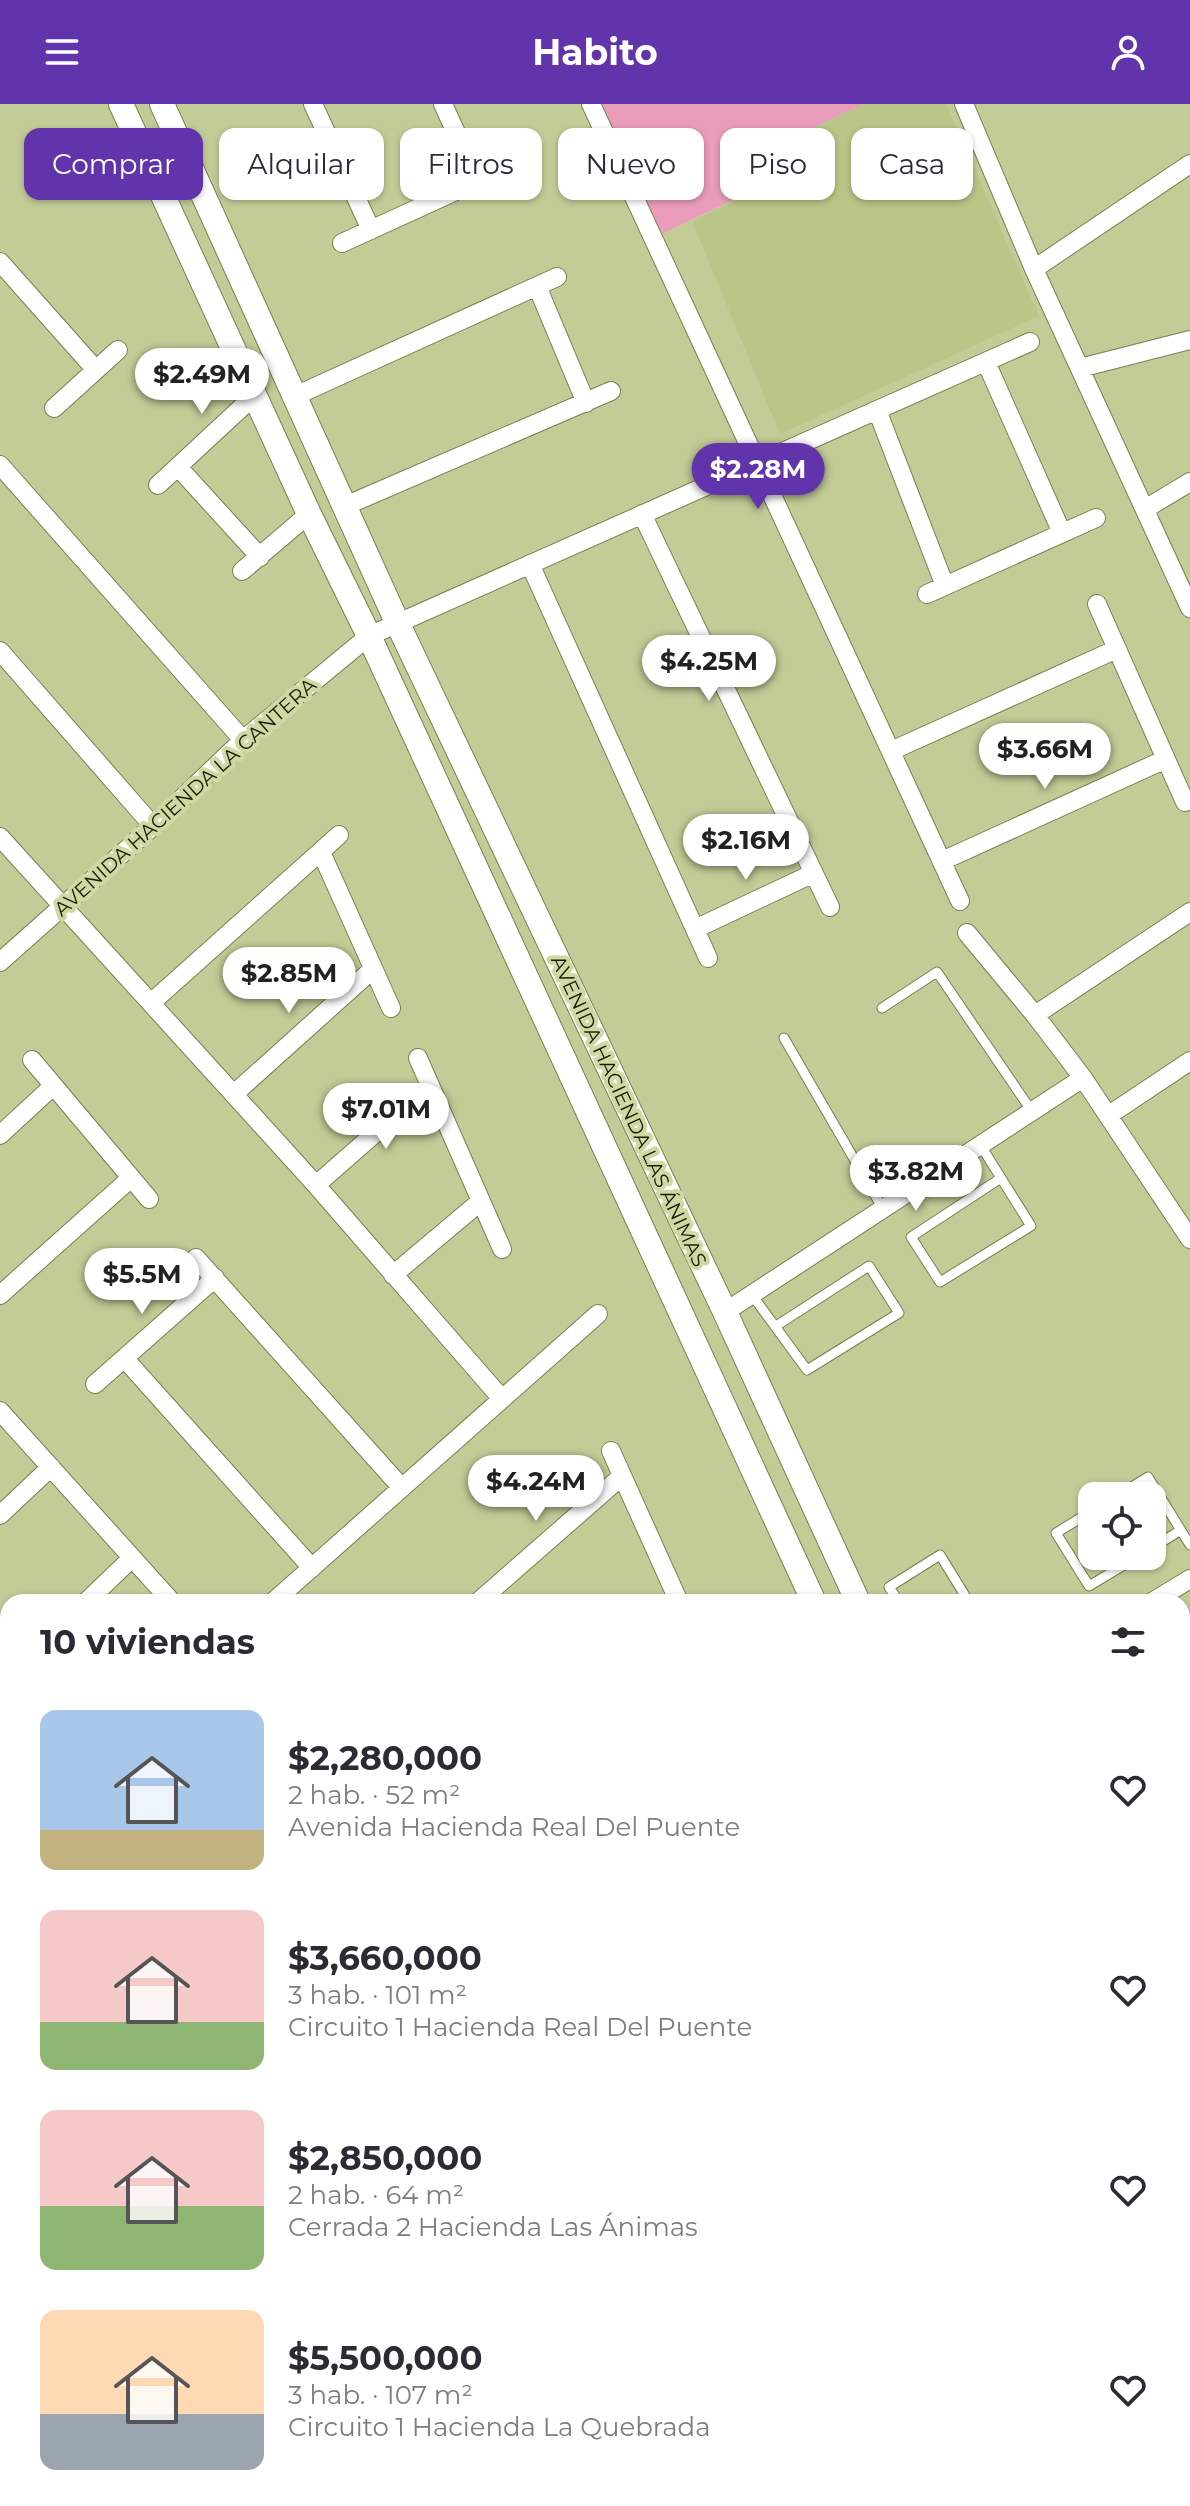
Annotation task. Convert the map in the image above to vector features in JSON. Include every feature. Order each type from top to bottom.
[{"type":"street","name":"AVENIDA HACIENDA LAS ÁNIMAS","points":[[121,104],[810,1594]]},
{"type":"street","name":"AVENIDA HACIENDA LAS ÁNIMAS","points":[[162,104],[397,622],[725,1312],[854,1594]]},
{"type":"street","points":[[313,104],[371,230]]},
{"type":"street","points":[[443,104],[454,128]]},
{"type":"street","points":[[591,104],[960,901]]},
{"type":"street","points":[[964,104],[1034,269],[1190,608]]},
{"type":"street","points":[[1034,269],[1190,164]]},
{"type":"street","points":[[342,243],[437,200]]},
{"type":"street","points":[[0,262],[96,370]]},
{"type":"street","points":[[295,396],[557,277]]},
{"type":"street","points":[[537,286],[586,403]]},
{"type":"street","points":[[1080,368],[1190,340]]},
{"type":"street","name":"AVENIDA HACIENDA LA CANTERA","points":[[0,962],[153,826],[243,740],[369,636],[1030,342]]},
{"type":"street","points":[[54,408],[118,350]]},
{"type":"street","points":[[986,362],[1062,533]]},
{"type":"street","points":[[345,506],[611,391]]},
{"type":"street","points":[[158,485],[255,395]]},
{"type":"street","points":[[877,410],[945,586]]},
{"type":"street","points":[[0,465],[243,740]]},
{"type":"street","points":[[178,467],[260,557]]},
{"type":"street","points":[[1145,509],[1190,482]]},
{"type":"street","points":[[242,571],[309,514]]},
{"type":"street","points":[[642,514],[830,907]]},
{"type":"street","points":[[927,594],[1096,518]]},
{"type":"street","points":[[530,564],[708,958]]},
{"type":"street","points":[[1097,604],[1185,802]]},
{"type":"street","points":[[891,751],[1117,649]]},
{"type":"street","points":[[0,651],[153,826]]},
{"type":"street","points":[[942,861],[1166,759]]},
{"type":"street","points":[[152,1002],[339,835]]},
{"type":"street","points":[[0,837],[316,1185],[502,1399]]},
{"type":"street","points":[[321,852],[391,1008]]},
{"type":"street","points":[[695,929],[814,873]]},
{"type":"street","points":[[1035,1015],[1190,912]]},
{"type":"street","points":[[967,933],[1083,1078],[1190,1239]]},
{"type":"street","points":[[234,1094],[373,969]]},
{"type":"street","points":[[418,1058],[502,1249]]},
{"type":"street","points":[[32,1060],[149,1199]]},
{"type":"street","points":[[1109,1115],[1190,1061]]},
{"type":"street","points":[[725,1312],[1083,1078]]},
{"type":"street","points":[[0,1135],[53,1086]]},
{"type":"street","points":[[316,1185],[429,1086]]},
{"type":"street","points":[[0,1295],[131,1178]]},
{"type":"street","points":[[393,1275],[481,1201]]},
{"type":"street","points":[[196,1258],[402,1488]]},
{"type":"street","points":[[95,1384],[215,1278]]},
{"type":"street","points":[[282,1594],[598,1314]]},
{"type":"street","points":[[125,1359],[312,1568]]},
{"type":"street","points":[[0,1411],[165,1594]]},
{"type":"street","points":[[611,1451],[674,1594]]},
{"type":"street","points":[[0,1515],[51,1467]]},
{"type":"street","points":[[487,1594],[622,1476]]},
{"type":"street","points":[[94,1594],[132,1558]]},
{"type":"street","points":[[1165,1594],[1190,1579]]},
{"type":"lane","points":[[882,1008],[937,972],[1033,1113]]},
{"type":"lane","points":[[784,1038],[883,1209]]},
{"type":"lane","points":[[981,1146],[1001,1178],[1031,1226],[940,1282],[911,1237],[1001,1178]]},
{"type":"lane","points":[[752,1295],[807,1370],[899,1313],[869,1266],[776,1326]]},
{"type":"lane","points":[[1166,1506],[1190,1545]]},
{"type":"lane","points":[[1078,1520],[1056,1533],[1078,1568]]},
{"type":"lane","points":[[1166,1539],[1181,1530]]},
{"type":"lane","points":[[894,1594],[889,1587],[940,1555],[964,1594]]},
{"type":"lane","points":[[1079,1570],[1089,1586],[1116,1570]]},
{"type":"shaded area","points":[[599,104],[863,104],[813,128],[720,128],[720,200],[733,200],[661,234],[645,200],[704,200],[704,128],[610,128]]},
{"type":"shaded area","points":[[863,104],[946,104],[957,128],[851,128],[851,200],[973,200],[973,166],[1039,316],[780,434],[692,221],[736,200],[835,200],[835,128],[814,128]]}]
